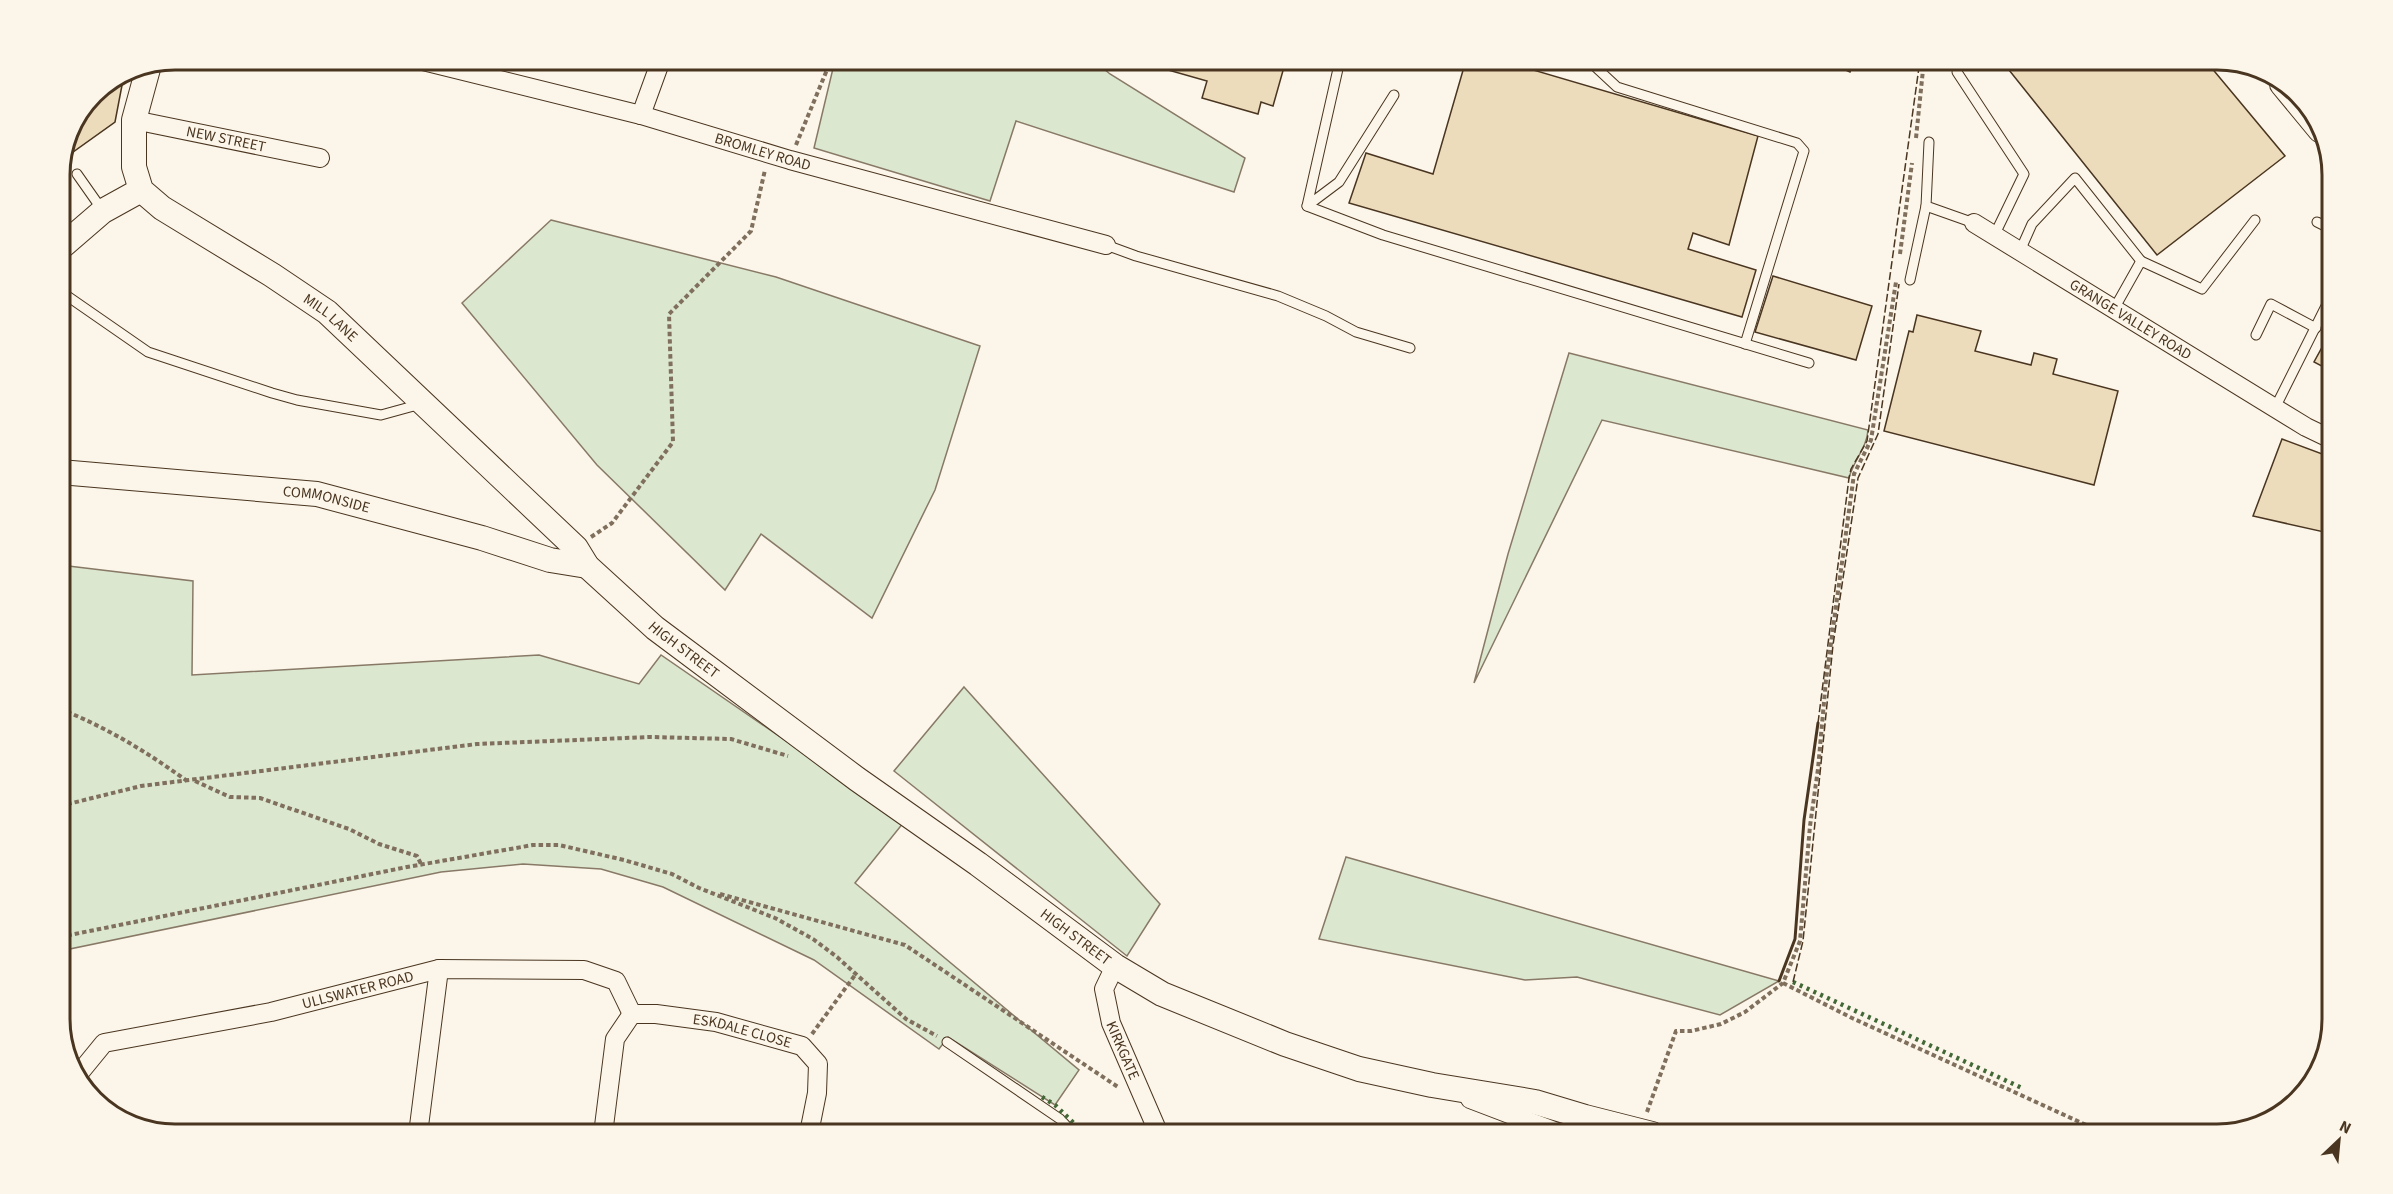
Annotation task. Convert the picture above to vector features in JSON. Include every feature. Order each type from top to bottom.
[{"type":"street","name":"BROMLEY ROAD","points":[[463,71],[641,115],[790,160],[1106,245]]},
{"type":"street","points":[[641,115],[656,71]]},
{"type":"street","points":[[71,239],[103,211],[141,190],[134,167],[134,120],[146,75]]},
{"type":"street","name":"NEW STREET","points":[[134,120],[320,158]]},
{"type":"street","name":"MILL LANE","points":[[141,190],[162,208],[272,275],[327,312],[425,403],[581,557]]},
{"type":"street","name":"GRANGE VALLEY ROAD","points":[[1974,223],[2275,408],[2322,434]]},
{"type":"street","name":"COMMONSIDE","points":[[71,473],[317,494],[482,538],[550,560],[581,557]]},
{"type":"street","name":"HIGH STREET","points":[[581,557],[655,628],[857,779],[978,864],[1115,966],[1162,994],[1285,1044],[1359,1069],[1432,1085],[1535,1102],[1612,1124]]},
{"type":"street","name":"KIRKGATE","points":[[1115,966],[1104,989],[1111,1023],[1155,1124]]},
{"type":"street","points":[[419,1124],[439,969]]},
{"type":"street","name":"ULLSWATER ROAD","points":[[83,1069],[104,1043],[271,1012],[439,969],[584,970],[616,981],[632,1014]]},
{"type":"street","points":[[604,1124],[615,1039],[632,1014]]},
{"type":"street","name":"ESKDALE CLOSE","points":[[632,1014],[656,1014],[716,1022],[802,1046],[818,1064],[817,1093],[811,1124]]},
{"type":"street","points":[[1432,1085],[1535,1124]]},
{"type":"lane","points":[[1307,206],[1338,70]]},
{"type":"lane","points":[[1599,70],[1617,87],[1797,143],[1804,150],[1745,344]]},
{"type":"lane","points":[[1957,72],[2024,174],[1994,236]]},
{"type":"lane","points":[[1307,206],[1339,182],[1394,95]]},
{"type":"lane","points":[[1910,280],[1926,206],[1929,142]]},
{"type":"lane","points":[[76,174],[103,211]]},
{"type":"lane","points":[[2020,251],[2032,224],[2075,178],[2141,261],[2202,289],[2255,220]]},
{"type":"lane","points":[[1307,206],[1383,235],[1809,363]]},
{"type":"lane","name":"GRANGE VALLEY ROAD","points":[[1926,206],[1974,223]]},
{"type":"lane","points":[[2317,222],[2322,224]]},
{"type":"lane","points":[[1106,245],[1136,256],[1278,296],[1326,316],[1356,332],[1410,348]]},
{"type":"lane","points":[[2114,309],[2141,261]]},
{"type":"lane","points":[[71,299],[148,352],[272,393],[297,400],[381,415],[425,403]]},
{"type":"lane","points":[[2256,335],[2271,304],[2316,328]]},
{"type":"lane","points":[[2275,408],[2322,315]]},
{"type":"lane","points":[[947,1042],[1065,1124]]},
{"type":"path","points":[[1915,141],[1923,70]]},
{"type":"path","points":[[790,160],[827,71]]},
{"type":"path","points":[[1899,260],[1914,152]]},
{"type":"path","points":[[581,557],[612,523],[673,442],[669,314],[751,231],[769,153]]},
{"type":"path","points":[[1649,1124],[1676,1031],[1691,1031],[1721,1023],[1745,1012],[1783,983],[1800,941],[1826,680],[1854,474],[1871,440],[1897,277]]},
{"type":"path","points":[[71,713],[86,719],[151,755],[187,781]]},
{"type":"path","points":[[71,803],[141,786],[477,744],[650,737],[731,739],[793,757]]},
{"type":"path","points":[[194,781],[230,797],[260,798],[349,829],[379,844],[417,856],[421,864]]},
{"type":"path","points":[[71,935],[421,864],[533,845],[559,845],[672,874],[699,888],[775,918],[804,934],[837,957],[906,1018],[947,1042]]},
{"type":"path","points":[[699,888],[905,945],[1147,1106]]},
{"type":"path","points":[[802,1046],[855,975]]},
{"type":"path","points":[[1783,983],[1852,1018],[2084,1124]]},
{"type":"green space","points":[[832,71],[1106,71],[1245,158],[1234,192],[1016,121],[990,201],[814,148]]},
{"type":"green space","points":[[551,220],[776,277],[980,346],[935,490],[872,618],[761,534],[725,590],[597,465],[462,303]]},
{"type":"green space","points":[[1569,353],[1868,430],[1867,437],[1849,478],[1602,420],[1474,683],[1508,554]]},
{"type":"green space","points":[[71,566],[193,581],[192,675],[539,655],[639,684],[661,655],[904,822],[855,883],[1079,1070],[1055,1105],[948,1037],[939,1049],[814,960],[663,887],[601,869],[523,864],[441,872],[71,949]]},
{"type":"green space","points":[[964,687],[1160,904],[1127,956],[894,771]]},
{"type":"green space","points":[[1346,857],[1779,981],[1720,1015],[1577,977],[1525,980],[1319,939]]},
{"type":"building","points":[[1283,70],[1273,106],[1261,102],[1258,114],[1202,98],[1207,81],[1170,71]]},
{"type":"building","points":[[1463,70],[1534,70],[1758,136],[1729,245],[1693,233],[1688,249],[1756,270],[1742,317],[1349,203],[1366,153],[1433,174]]},
{"type":"building","points":[[2009,70],[2213,70],[2285,156],[2157,255]]},
{"type":"building","points":[[122,86],[115,122],[73,152],[88,117],[101,101]]},
{"type":"building","points":[[1773,276],[1872,306],[1856,360],[1755,332]]},
{"type":"building","points":[[1917,315],[1981,331],[1975,351],[2031,365],[2034,353],[2057,359],[2053,374],[2118,391],[2094,485],[1884,431],[1909,331],[1913,332]]},
{"type":"building","points":[[2322,347],[2322,366],[2314,362]]},
{"type":"building","points":[[2282,439],[2322,454],[2322,532],[2253,516]]},
{"type":"hedge","points":[[1793,982],[2022,1088]]},
{"type":"hedge","points":[[1042,1097],[1055,1105],[1075,1124]]},
{"type":"fence","points":[[1818,723],[1849,478],[1851,469],[1867,441],[1919,70]]},
{"type":"fence","points":[[1793,982],[1803,941],[1833,645],[1858,478],[1878,434],[1899,284]]},
{"type":"wall","points":[[1779,981],[1795,939],[1804,820],[1818,723]]}]
